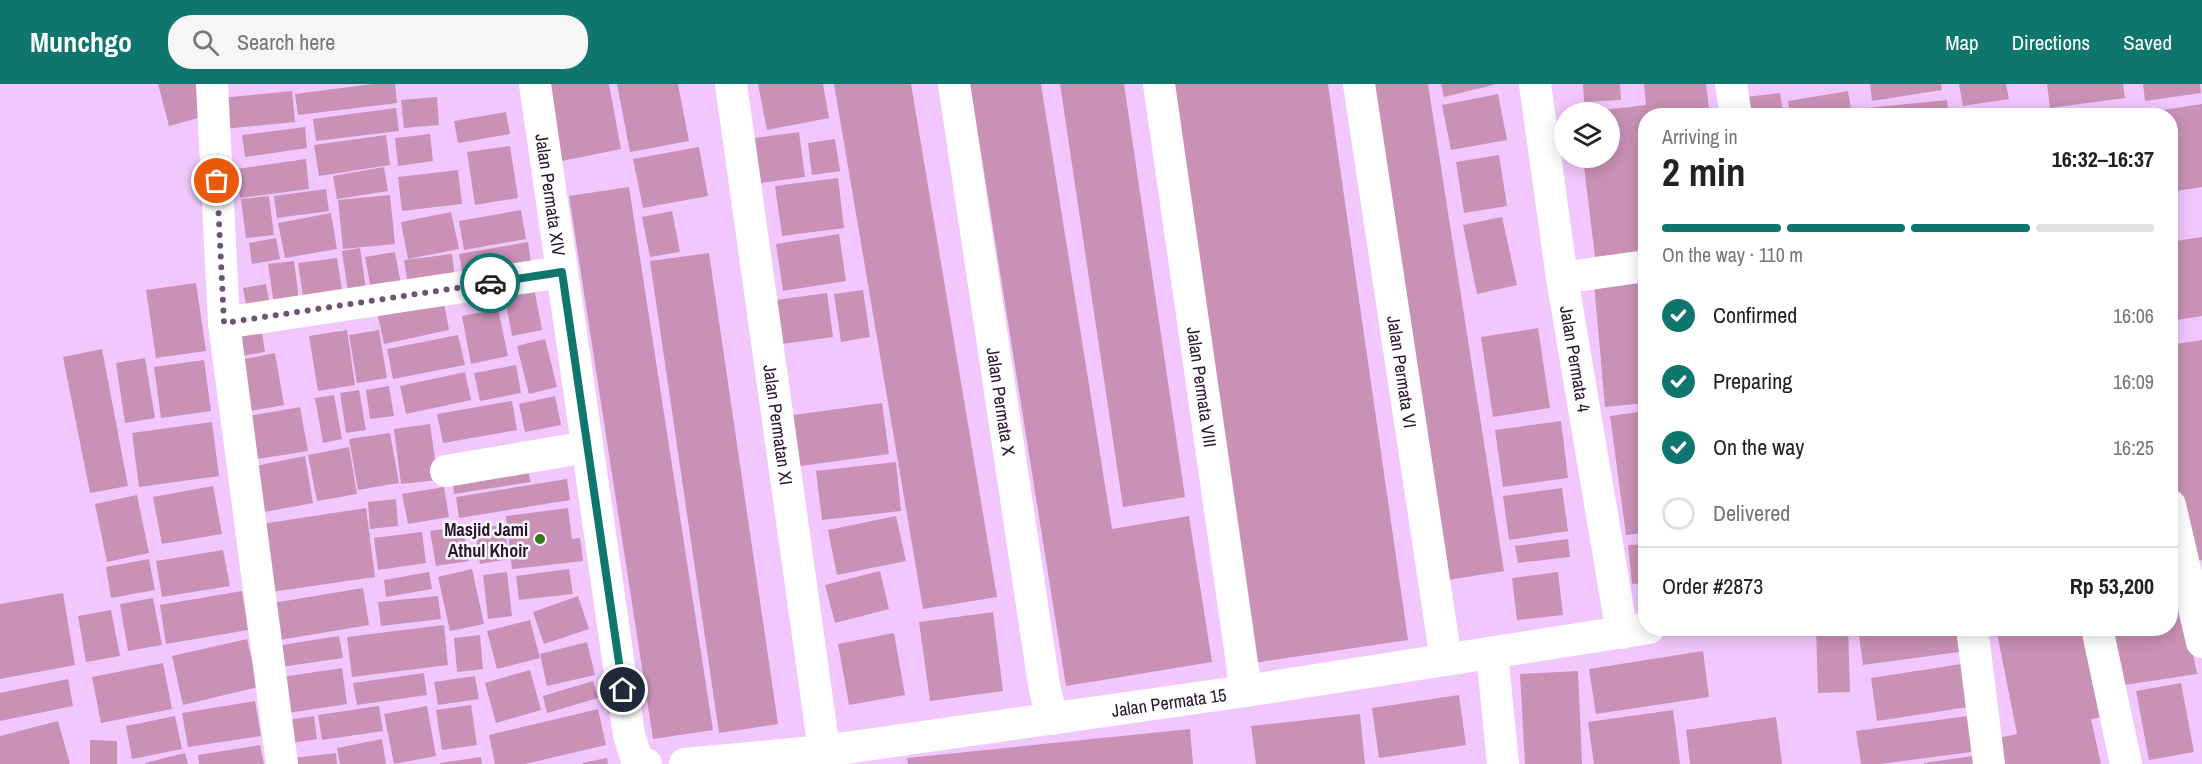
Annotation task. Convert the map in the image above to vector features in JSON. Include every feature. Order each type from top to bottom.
[{"type":"street","points":[[212,84],[224,323],[282,764]]},
{"type":"street","name":"Jalan Permata XIV","points":[[535,84],[629,735],[637,760],[646,764]]},
{"type":"street","name":"Jalan Permatan XI","points":[[731,84],[825,757]]},
{"type":"street","name":"Jalan Permata X","points":[[954,84],[1044,686],[1052,718]]},
{"type":"street","name":"Jalan Permata VIII","points":[[1159,84],[1246,691]]},
{"type":"street","name":"Jalan Permata VI","points":[[1359,84],[1446,660]]},
{"type":"street","name":"Jalan Permata 4","points":[[1535,84],[1562,278],[1635,631]]},
{"type":"street","points":[[1731,84],[1735,108]]},
{"type":"street","points":[[1562,278],[1638,267]]},
{"type":"street","points":[[224,323],[562,272]]},
{"type":"street","points":[[446,471],[587,447]]},
{"type":"street","points":[[2178,542],[2202,642]]},
{"type":"street","name":"Jalan Permata 15","points":[[686,764],[825,757],[1052,718],[1246,691],[1635,631]]},
{"type":"street","points":[[1973,636],[1989,764]]},
{"type":"street","points":[[2099,636],[2126,764]]},
{"type":"street","points":[[1492,653],[1503,764]]},
{"type":"building","points":[[158,84],[202,84],[209,115],[169,126]]},
{"type":"building","points":[[373,84],[395,84],[397,103],[298,115],[295,94]]},
{"type":"building","points":[[547,84],[609,84],[621,149],[562,161]]},
{"type":"building","points":[[617,84],[678,84],[689,141],[630,152]]},
{"type":"building","points":[[758,84],[823,84],[829,118],[767,130]]},
{"type":"building","points":[[834,84],[911,84],[997,597],[923,609]]},
{"type":"building","points":[[970,84],[1041,84],[1112,529],[1189,516],[1212,662],[1066,686]]},
{"type":"building","points":[[1060,84],[1124,84],[1185,497],[1123,507]]},
{"type":"building","points":[[1170,84],[1328,84],[1408,640],[1253,663]]},
{"type":"building","points":[[1372,84],[1428,84],[1504,571],[1448,580]]},
{"type":"building","points":[[1441,84],[1493,84],[1493,85],[1444,97]]},
{"type":"building","points":[[1583,84],[1620,84],[1621,100],[1584,102]]},
{"type":"building","points":[[1644,84],[1706,84],[1709,108],[1638,108],[1638,252],[1595,257],[1584,168],[1620,168],[1620,108],[1646,105]]},
{"type":"building","points":[[1870,84],[1941,84],[1942,90],[1872,101]]},
{"type":"building","points":[[1959,84],[2006,84],[2009,99],[1963,106]]},
{"type":"building","points":[[2047,84],[2123,84],[2125,98],[2050,108]]},
{"type":"building","points":[[2143,84],[2200,84],[2201,93],[2145,101]]},
{"type":"building","points":[[292,91],[295,122],[223,129],[220,98]]},
{"type":"building","points":[[1848,91],[1851,108],[1789,108],[1788,101]]},
{"type":"building","points":[[1780,93],[1782,108],[1739,108],[1738,98]]},
{"type":"building","points":[[1498,94],[1507,140],[1451,150],[1442,105]]},
{"type":"building","points":[[437,97],[439,125],[404,128],[401,100]]},
{"type":"building","points":[[1947,100],[1948,108],[1868,108]]},
{"type":"building","points":[[2202,104],[2202,187],[2178,191],[2176,108]]},
{"type":"building","points":[[396,108],[399,131],[316,141],[313,119]]},
{"type":"building","points":[[506,112],[510,134],[458,143],[454,121]]},
{"type":"building","points":[[305,127],[307,148],[245,157],[242,135]]},
{"type":"building","points":[[799,132],[805,177],[761,183],[755,138]]},
{"type":"building","points":[[430,134],[433,161],[398,166],[395,138]]},
{"type":"building","points":[[386,135],[390,165],[319,176],[314,145]]},
{"type":"building","points":[[835,139],[840,171],[812,175],[808,143]]},
{"type":"building","points":[[510,146],[518,198],[475,205],[467,152]]},
{"type":"building","points":[[699,147],[708,196],[643,208],[633,159]]},
{"type":"building","points":[[1499,155],[1507,206],[1464,213],[1456,162]]},
{"type":"building","points":[[306,159],[309,189],[240,198],[236,169]]},
{"type":"building","points":[[384,167],[388,191],[337,199],[333,176]]},
{"type":"building","points":[[458,170],[462,204],[402,211],[398,177]]},
{"type":"building","points":[[838,178],[844,228],[782,236],[775,186]]},
{"type":"building","points":[[629,187],[713,730],[653,739],[569,196]]},
{"type":"building","points":[[326,189],[329,211],[277,218],[274,196]]},
{"type":"building","points":[[390,195],[395,244],[343,249],[338,200]]},
{"type":"building","points":[[269,196],[274,235],[246,238],[241,199]]},
{"type":"building","points":[[521,210],[526,239],[464,250],[459,221]]},
{"type":"building","points":[[672,211],[680,252],[650,257],[642,217]]},
{"type":"building","points":[[451,212],[459,249],[408,259],[401,222]]},
{"type":"building","points":[[331,213],[337,249],[285,258],[278,223]]},
{"type":"building","points":[[1502,217],[1517,285],[1477,294],[1463,225]]},
{"type":"building","points":[[839,234],[846,281],[783,291],[776,244]]},
{"type":"building","points":[[2202,237],[2202,316],[2178,320],[2178,241]]},
{"type":"building","points":[[276,238],[280,259],[252,264],[249,243]]},
{"type":"building","points":[[528,242],[532,270],[464,282],[459,254]]},
{"type":"building","points":[[360,248],[367,296],[349,299],[342,251]]},
{"type":"building","points":[[395,252],[402,290],[372,295],[365,257]]},
{"type":"building","points":[[709,253],[778,724],[719,733],[650,261]]},
{"type":"building","points":[[452,254],[456,286],[409,292],[404,260]]},
{"type":"building","points":[[337,258],[344,303],[305,309],[298,263]]},
{"type":"building","points":[[294,261],[300,307],[275,311],[268,264]]},
{"type":"building","points":[[1638,279],[1638,404],[1605,407],[1594,283]]},
{"type":"building","points":[[533,282],[542,330],[512,336],[503,288]]},
{"type":"building","points":[[196,283],[206,351],[156,358],[146,290]]},
{"type":"building","points":[[266,284],[270,306],[247,310],[243,288]]},
{"type":"building","points":[[863,290],[870,337],[841,342],[834,294]]},
{"type":"building","points":[[827,293],[833,337],[782,344],[776,300]]},
{"type":"building","points":[[444,303],[449,330],[384,344],[378,316]]},
{"type":"building","points":[[498,309],[508,356],[471,364],[462,316]]},
{"type":"building","points":[[260,320],[265,352],[235,357],[230,326]]},
{"type":"building","points":[[1538,328],[1550,408],[1493,417],[1481,337]]},
{"type":"building","points":[[347,330],[355,385],[318,391],[309,336]]},
{"type":"building","points":[[379,330],[387,378],[357,383],[349,335]]},
{"type":"building","points":[[458,335],[465,365],[393,379],[387,349]]},
{"type":"building","points":[[545,339],[557,387],[529,394],[517,346]]},
{"type":"building","points":[[2202,340],[2202,560],[2190,563],[2178,499],[2178,344]]},
{"type":"building","points":[[102,349],[128,486],[90,493],[63,357]]},
{"type":"building","points":[[275,353],[284,405],[244,412],[235,361]]},
{"type":"building","points":[[145,358],[155,418],[125,423],[116,363]]},
{"type":"building","points":[[204,360],[211,411],[161,418],[154,367]]},
{"type":"building","points":[[516,365],[521,393],[480,401],[474,373]]},
{"type":"building","points":[[465,372],[471,400],[406,414],[400,386]]},
{"type":"building","points":[[389,386],[394,416],[370,419],[366,390]]},
{"type":"building","points":[[359,390],[366,430],[346,433],[340,393]]},
{"type":"building","points":[[334,395],[342,439],[323,443],[315,398]]},
{"type":"building","points":[[555,396],[561,425],[525,432],[519,404]]},
{"type":"building","points":[[512,401],[517,430],[443,443],[437,414]]},
{"type":"building","points":[[882,403],[889,454],[793,467],[786,416]]},
{"type":"building","points":[[300,407],[308,451],[250,460],[243,417]]},
{"type":"building","points":[[1638,412],[1638,534],[1626,535],[1610,416]]},
{"type":"building","points":[[1561,421],[1568,478],[1503,487],[1495,430]]},
{"type":"building","points":[[212,422],[219,476],[139,487],[132,433]]},
{"type":"building","points":[[430,424],[438,480],[401,484],[394,429]]},
{"type":"building","points":[[390,433],[399,483],[358,490],[349,439]]},
{"type":"building","points":[[349,447],[357,494],[317,501],[308,455]]},
{"type":"building","points":[[305,456],[313,503],[259,513],[250,467]]},
{"type":"building","points":[[896,462],[901,511],[822,520],[816,471]]},
{"type":"building","points":[[526,464],[531,482],[454,494],[452,473]]},
{"type":"building","points":[[567,479],[570,500],[459,518],[456,497]]},
{"type":"building","points":[[213,486],[222,534],[162,544],[153,497]]},
{"type":"building","points":[[444,487],[449,517],[408,524],[402,494]]},
{"type":"building","points":[[1562,488],[1568,531],[1509,540],[1503,496]]},
{"type":"building","points":[[137,495],[149,553],[107,562],[95,504]]},
{"type":"building","points":[[396,499],[398,526],[370,529],[368,502]]},
{"type":"building","points":[[366,508],[375,577],[264,593],[255,525]]},
{"type":"building","name":"Masjid Jami Athul Khoir","points":[[568,508],[572,539],[580,538],[583,561],[512,569],[506,516]]},
{"type":"building","points":[[896,516],[906,561],[837,575],[828,530]]},
{"type":"building","points":[[504,525],[509,559],[480,564],[475,529]]},
{"type":"building","points":[[463,526],[469,561],[436,566],[430,531]]},
{"type":"building","points":[[422,532],[426,563],[378,570],[374,538]]},
{"type":"building","points":[[1568,539],[1570,557],[1518,563],[1515,546]]},
{"type":"building","points":[[1638,544],[1638,584],[1632,584],[1628,545]]},
{"type":"building","points":[[223,550],[230,586],[162,597],[156,561]]},
{"type":"building","points":[[149,559],[155,590],[111,598],[106,567]]},
{"type":"building","points":[[472,569],[484,624],[450,631],[438,577]]},
{"type":"building","points":[[569,569],[573,594],[519,600],[516,576]]},
{"type":"building","points":[[880,571],[889,609],[835,623],[825,585]]},
{"type":"building","points":[[429,572],[432,589],[386,597],[384,580]]},
{"type":"building","points":[[507,572],[512,616],[488,619],[483,575]]},
{"type":"building","points":[[1558,572],[1563,615],[1517,620],[1512,578]]},
{"type":"building","points":[[2178,584],[2197,674],[2111,687],[2105,636],[2178,636]]},
{"type":"building","points":[[363,588],[369,625],[279,640],[273,603]]},
{"type":"building","points":[[242,591],[248,630],[166,644],[160,605]]},
{"type":"building","points":[[63,593],[75,665],[0,679],[0,604]]},
{"type":"building","points":[[438,596],[441,619],[381,626],[378,602]]},
{"type":"building","points":[[578,596],[589,629],[544,644],[533,612]]},
{"type":"building","points":[[153,598],[162,645],[128,651],[120,604]]},
{"type":"building","points":[[111,610],[120,656],[86,662],[78,616]]},
{"type":"building","points":[[993,612],[1003,691],[930,701],[919,622]]},
{"type":"building","points":[[530,620],[540,658],[497,669],[487,631]]},
{"type":"building","points":[[444,625],[448,665],[352,677],[347,637]]},
{"type":"building","points":[[894,633],[905,695],[849,705],[838,644]]},
{"type":"building","points":[[480,635],[483,669],[457,672],[454,638]]},
{"type":"building","points":[[339,636],[343,658],[274,668],[270,647]]},
{"type":"building","points":[[1816,636],[1848,636],[1850,692],[1818,693]]},
{"type":"building","points":[[1859,636],[1964,636],[1966,651],[1863,665]]},
{"type":"building","points":[[1998,636],[2092,636],[2107,716],[2091,719],[2101,764],[2004,764],[1998,738],[2017,734]]},
{"type":"building","points":[[247,639],[258,687],[183,705],[172,656]]},
{"type":"building","points":[[587,642],[595,675],[547,686],[540,654]]},
{"type":"building","points":[[1703,651],[1709,697],[1596,714],[1589,669]]},
{"type":"building","points":[[163,663],[172,709],[101,723],[92,677]]},
{"type":"building","points":[[1968,663],[1975,706],[1877,721],[1871,678]]},
{"type":"building","points":[[342,668],[347,704],[281,714],[275,678]]},
{"type":"building","points":[[530,670],[541,710],[496,723],[485,683]]},
{"type":"building","points":[[1578,671],[1582,764],[1525,764],[1520,674]]},
{"type":"building","points":[[424,673],[427,695],[357,705],[353,683]]},
{"type":"building","points":[[475,676],[479,699],[438,705],[434,682]]},
{"type":"building","points":[[68,679],[73,706],[0,721],[0,693]]},
{"type":"building","points":[[593,681],[598,698],[547,713],[543,696]]},
{"type":"building","points":[[2181,683],[2194,752],[2149,760],[2136,691]]},
{"type":"building","points":[[1459,695],[1466,745],[1379,758],[1372,708]]},
{"type":"building","points":[[255,701],[261,736],[188,747],[182,713]]},
{"type":"building","points":[[471,705],[477,745],[442,750],[436,710]]},
{"type":"building","points":[[379,706],[383,731],[322,740],[318,715]]},
{"type":"building","points":[[427,706],[436,756],[394,764],[384,714]]},
{"type":"building","points":[[598,709],[606,745],[525,764],[495,764],[489,735]]},
{"type":"building","points":[[1673,710],[1680,764],[1594,764],[1588,722]]},
{"type":"building","points":[[1360,714],[1365,764],[1256,764],[1251,726]]},
{"type":"building","points":[[1975,715],[1979,751],[1880,764],[1861,764],[1856,731]]},
{"type":"building","points":[[175,716],[182,749],[132,759],[126,726]]},
{"type":"building","points":[[314,716],[317,739],[285,744],[282,721]]},
{"type":"building","points":[[1776,717],[1782,764],[1690,764],[1686,730]]},
{"type":"building","points":[[58,721],[70,764],[0,764],[0,736]]},
{"type":"building","points":[[1190,729],[1193,764],[908,764],[907,758]]},
{"type":"building","points":[[382,739],[386,764],[340,764],[337,748]]},
{"type":"building","points":[[90,740],[117,741],[117,764],[90,764]]},
{"type":"building","points":[[260,745],[264,764],[199,764],[198,755]]},
{"type":"building","points":[[185,753],[188,764],[145,763]]},
{"type":"building","points":[[336,753],[337,764],[293,764],[293,758]]},
{"type":"building","points":[[1973,756],[1974,764],[1924,764],[1924,763]]},
{"type":"building","points":[[481,757],[482,764],[440,764],[440,763]]},
{"type":"building","points":[[607,758],[608,764],[582,763]]},
{"type":"way so far","points":[[217,181],[224,323],[490,283]]},
{"type":"place","name":"Masjid Jami Athul Khoir","points":[[540,539]]},
{"type":"route","points":[[490,283],[562,272],[623,690]]}]
